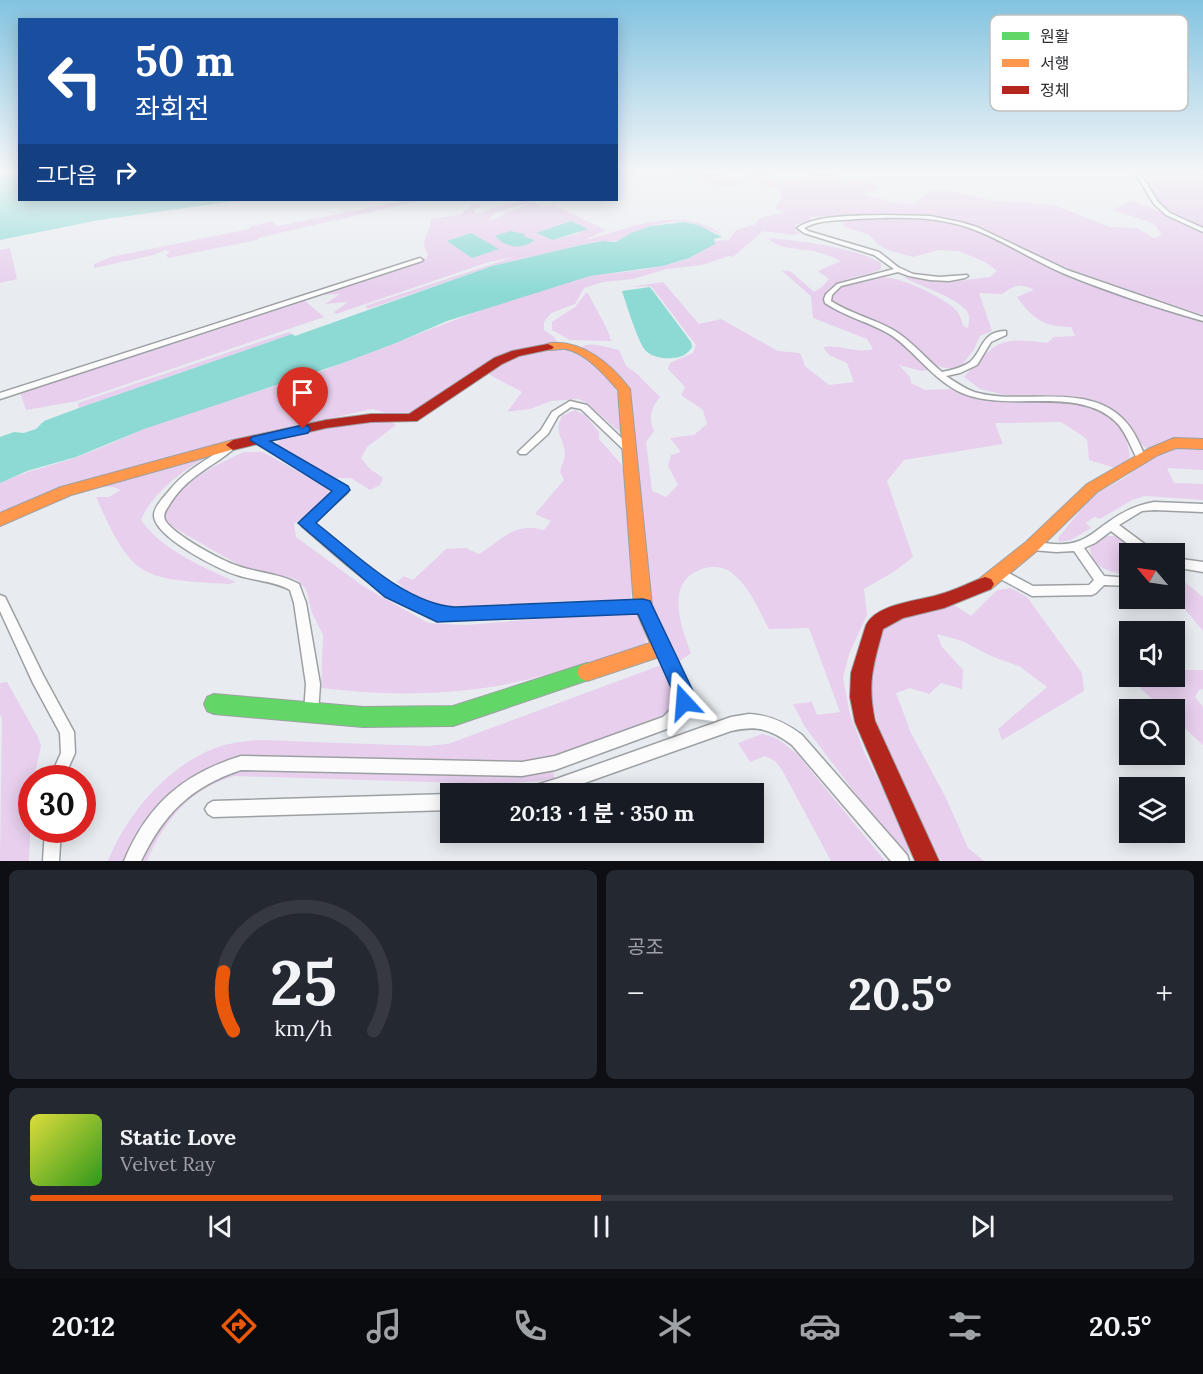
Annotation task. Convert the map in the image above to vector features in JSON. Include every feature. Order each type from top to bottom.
[{"type":"street","points":[[1165,211],[1203,230]]},
{"type":"street","points":[[898,270],[876,252],[806,232],[800,228],[833,219],[861,217],[904,216],[957,223],[991,235],[1038,260],[1080,278],[1203,319]]},
{"type":"street","points":[[0,396],[420,260]]},
{"type":"street","points":[[964,276],[935,278],[898,270],[839,285],[826,297],[826,302],[899,337],[941,375],[962,390],[981,396],[1080,402],[1105,410],[1118,418],[1127,430],[1142,460]]},
{"type":"street","points":[[941,375],[974,363],[988,340],[1003,333]]},
{"type":"street","points":[[0,520],[66,491],[233,445],[326,424],[371,418],[412,418],[498,361],[525,350],[554,345],[566,346],[589,357],[610,372],[624,389],[643,606],[683,691],[684,702],[679,714],[667,722],[555,763],[522,769],[241,763],[217,769],[179,792],[144,837],[132,861]]},
{"type":"street","points":[[523,452],[545,432],[555,414],[570,404],[584,407],[630,451]]},
{"type":"street","points":[[257,440],[343,490],[306,523],[392,592],[416,605],[437,614],[455,615],[643,606]]},
{"type":"street","points":[[927,861],[865,722],[861,673],[875,625],[884,618],[901,611],[944,602],[986,584],[1001,574],[1032,546],[1092,488],[1174,443],[1203,444]]},
{"type":"street","points":[[233,445],[218,458],[194,472],[166,502],[158,515],[159,521],[164,529],[198,551],[236,571],[284,580],[295,587],[300,603],[313,684],[310,715]]},
{"type":"street","points":[[1032,546],[1077,548],[1140,508],[1154,506],[1203,508]]},
{"type":"street","points":[[1111,525],[1135,543]]},
{"type":"street","points":[[1077,548],[1101,580],[1119,581]]},
{"type":"street","points":[[1185,564],[1203,567]]},
{"type":"street","points":[[1001,574],[1032,591],[1092,590],[1101,580]]},
{"type":"street","points":[[2,600],[38,679],[67,732],[68,753],[63,765]]},
{"type":"street","points":[[214,705],[310,715],[419,719],[453,716],[661,648]]},
{"type":"street","points":[[565,783],[732,724],[756,720],[786,731],[797,741],[901,861]]},
{"type":"street","points":[[213,809],[440,802]]},
{"type":"street","points":[[51,861],[52,843]]},
{"type":"shaded area","points":[[352,211],[374,211],[257,240],[168,258],[166,255],[170,252],[165,250],[154,255],[94,268],[94,264],[111,257],[249,229],[272,221],[276,226]]},
{"type":"shaded area","points":[[463,211],[474,211],[476,214],[484,211],[500,211],[494,213],[489,220],[494,220],[511,211],[566,211],[606,230],[585,240],[664,220],[694,222],[721,233],[689,222],[662,223],[635,232],[620,241],[603,241],[577,246],[492,266],[368,309],[365,306],[514,257],[489,262],[336,314],[334,312],[348,302],[325,304],[340,294],[315,295],[426,259],[428,254],[424,244],[431,219],[462,214]],"holes":[[[571,221],[580,233],[553,240],[536,233]]]},
{"type":"shaded area","points":[[783,211],[1069,211],[1109,227],[1137,228],[1154,238],[1162,235],[1153,223],[1116,211],[1159,211],[1203,233],[1203,315],[1068,269],[960,221],[905,215],[810,217],[810,221],[795,225],[795,231],[801,233],[794,235],[763,231],[733,257],[729,256],[702,265],[666,269],[633,279],[603,282],[584,288],[575,304],[551,313],[544,322],[544,330],[557,342],[527,348],[415,414],[397,416],[372,409],[256,435],[54,490],[0,514],[0,483],[19,475],[86,454],[181,415],[328,369],[522,296],[582,278],[657,267],[690,258],[714,241],[729,240],[736,230],[754,225],[760,218],[785,212]]},
{"type":"shaded area","points":[[1170,211],[1203,211],[1203,227]]},
{"type":"shaded area","points":[[898,218],[963,226],[983,233],[1065,275],[1203,322],[1203,441],[1174,440],[1148,449],[1142,445],[1126,422],[1115,413],[1054,397],[1005,395],[980,389],[964,377],[991,349],[999,344],[1018,340],[1047,343],[1054,337],[1075,336],[1071,327],[1046,323],[1028,311],[1017,297],[1034,290],[1025,286],[1017,286],[1002,294],[979,293],[992,331],[980,336],[973,351],[961,366],[952,368],[938,366],[898,334],[834,305],[830,299],[841,288],[849,284],[874,278],[897,279],[942,300],[955,309],[963,326],[968,328],[969,314],[960,305],[903,277],[958,281],[990,277],[997,271],[987,263],[959,251],[938,250],[913,257],[888,250],[877,244],[870,235],[845,227],[843,223],[853,219]]},
{"type":"shaded area","points":[[768,238],[842,249],[881,263],[881,269],[840,282],[827,291],[823,298],[825,303],[831,307],[894,337],[931,370],[921,371],[899,365],[910,377],[911,383],[925,390],[952,389],[982,399],[1082,404],[1101,411],[1116,422],[1128,447],[1130,458],[1115,468],[1089,460],[1087,439],[1061,422],[995,423],[1003,444],[904,460],[887,481],[913,557],[895,571],[864,589],[867,615],[849,654],[843,678],[850,714],[865,754],[907,836],[909,857],[881,827],[805,727],[793,704],[812,702],[817,715],[840,712],[809,628],[769,629],[753,599],[738,578],[725,569],[705,568],[692,574],[684,582],[680,592],[678,604],[680,617],[691,653],[677,663],[651,610],[625,385],[613,369],[580,348],[594,345],[619,350],[626,366],[660,397],[651,413],[654,431],[646,442],[652,491],[666,497],[678,485],[668,466],[671,455],[681,452],[670,438],[694,435],[707,424],[703,410],[681,395],[685,387],[668,369],[670,363],[693,353],[696,345],[651,286],[630,287],[663,282],[699,324],[721,319],[778,351],[800,353],[805,366],[829,385],[854,382],[847,363],[829,355],[823,347],[873,349],[867,339],[813,318],[811,296],[782,271],[790,271],[814,292],[829,279],[818,271],[841,261],[817,252],[783,247]]},
{"type":"shaded area","points":[[10,248],[17,279],[0,283],[0,250]]},
{"type":"shaded area","points":[[586,293],[604,323],[611,341],[570,340],[552,330],[552,322],[575,307]]},
{"type":"shaded area","points":[[304,300],[324,317],[77,401],[26,410],[20,392]]},
{"type":"shaded area","points":[[289,332],[292,334],[79,408],[78,403]]},
{"type":"shaded area","points":[[567,349],[594,364],[612,382],[621,405],[624,436],[587,403],[578,399],[551,401],[530,409],[507,412],[522,392],[490,375],[489,372],[526,354]]},
{"type":"shaded area","points":[[575,410],[585,415],[599,432],[599,439],[621,464],[625,472],[634,583],[630,600],[560,601],[461,608],[434,605],[410,594],[397,582],[404,576],[413,580],[446,549],[466,548],[479,554],[516,530],[533,528],[544,530],[551,521],[535,514],[564,480],[560,472],[565,453],[559,427],[562,416]]},
{"type":"shaded area","points":[[365,420],[387,420],[396,425],[367,447],[361,458],[370,469],[383,478],[380,485],[370,490],[351,478],[333,478],[277,446],[278,440],[287,436]]},
{"type":"shaded area","points":[[1177,445],[1203,446],[1203,470],[1167,468],[1174,483],[1203,484],[1203,500],[1145,496],[1132,500],[1100,519],[1094,517],[1086,523],[1091,528],[1071,540],[1059,542],[1058,538],[1093,495],[1126,477],[1153,457]]},
{"type":"shaded area","points":[[244,452],[263,452],[328,488],[330,493],[327,497],[294,524],[296,537],[363,586],[428,623],[466,625],[626,612],[637,614],[645,630],[646,646],[530,679],[489,687],[417,693],[321,688],[323,635],[312,613],[306,589],[295,579],[239,565],[171,526],[165,517],[165,510],[191,482],[209,469]]},
{"type":"shaded area","points":[[205,456],[206,458],[178,476],[160,492],[141,520],[150,531],[172,549],[197,564],[236,582],[229,584],[176,580],[143,570],[131,560],[120,545],[96,497],[109,497],[121,490],[98,486]]},
{"type":"shaded area","points":[[1106,536],[1117,536],[1127,543],[1119,543],[1119,574],[1098,565],[1091,554],[1090,547]]},
{"type":"shaded area","points":[[1185,582],[1203,597],[1203,631],[1185,609]]},
{"type":"shaded area","points":[[1011,588],[1027,597],[1082,673],[1084,691],[1002,740],[998,729],[1047,687],[1019,666],[991,656],[962,641],[937,634],[942,647],[963,670],[962,689],[941,683],[929,694],[910,688],[896,693],[911,733],[946,798],[968,848],[984,861],[941,861],[902,786],[880,733],[871,679],[875,648],[886,627],[898,618],[954,605],[971,616],[997,590]]},
{"type":"shaded area","points":[[664,664],[670,677],[673,696],[664,715],[554,757],[519,764],[243,758],[221,763],[187,782],[174,795],[127,861],[108,861],[128,822],[142,804],[175,771],[213,749],[244,741],[263,740],[427,746],[448,744]]},
{"type":"shaded area","points":[[1185,670],[1203,670],[1203,689],[1199,690],[1195,697],[1203,707],[1203,745],[1185,728],[1185,699],[1152,699],[1139,687],[1185,687]]},
{"type":"shaded area","points":[[7,682],[41,746],[37,765],[18,765],[18,843],[30,843],[29,861],[0,861],[2,719],[0,683]]},
{"type":"shaded area","points":[[762,734],[777,739],[798,755],[885,861],[831,861],[775,761],[765,756],[750,762],[738,743]]},
{"type":"shaded area","points":[[243,768],[553,768],[554,778],[509,783],[461,783],[235,776],[219,781],[192,797],[171,819],[147,861],[137,861],[147,839],[195,787]]},
{"type":"water","points":[[0,211],[163,211],[99,220],[0,240]]},
{"type":"water","points":[[571,221],[588,229],[553,240],[536,233]]},
{"type":"water","points":[[685,222],[698,225],[722,237],[714,239],[715,244],[689,258],[663,266],[590,276],[447,321],[343,363],[144,429],[76,457],[27,471],[0,483],[0,437],[14,432],[24,433],[36,429],[44,421],[79,408],[292,334],[295,336],[492,266],[577,246],[603,241],[616,242],[631,233],[651,226]]},
{"type":"water","points":[[511,231],[535,240],[525,245],[514,246],[504,243],[495,236]]},
{"type":"water","points":[[471,233],[499,249],[472,258],[447,241]]},
{"type":"water","points":[[650,287],[691,342],[692,347],[684,355],[675,358],[658,357],[645,350],[642,345],[622,291]]},
{"type":"traffic: fast","points":[[214,704],[363,717],[453,716],[587,672]]},
{"type":"traffic: slow","points":[[548,347],[567,346],[583,353],[606,370],[624,389],[643,606],[661,648],[587,672]]},
{"type":"traffic: slow","points":[[985,584],[1032,546],[1092,488],[1153,452],[1174,443],[1203,444]]},
{"type":"traffic: slow","points":[[0,520],[66,491],[233,445]]},
{"type":"traffic: jam","points":[[233,445],[326,424],[371,418],[412,418],[498,361],[516,353],[548,347]]},
{"type":"traffic: jam","points":[[927,861],[865,722],[860,697],[861,673],[875,625],[884,618],[901,611],[944,601],[985,584]]},
{"type":"route","points":[[303,429],[257,440],[343,490],[306,523],[392,592],[437,614],[643,606],[683,691],[684,702]]}]
